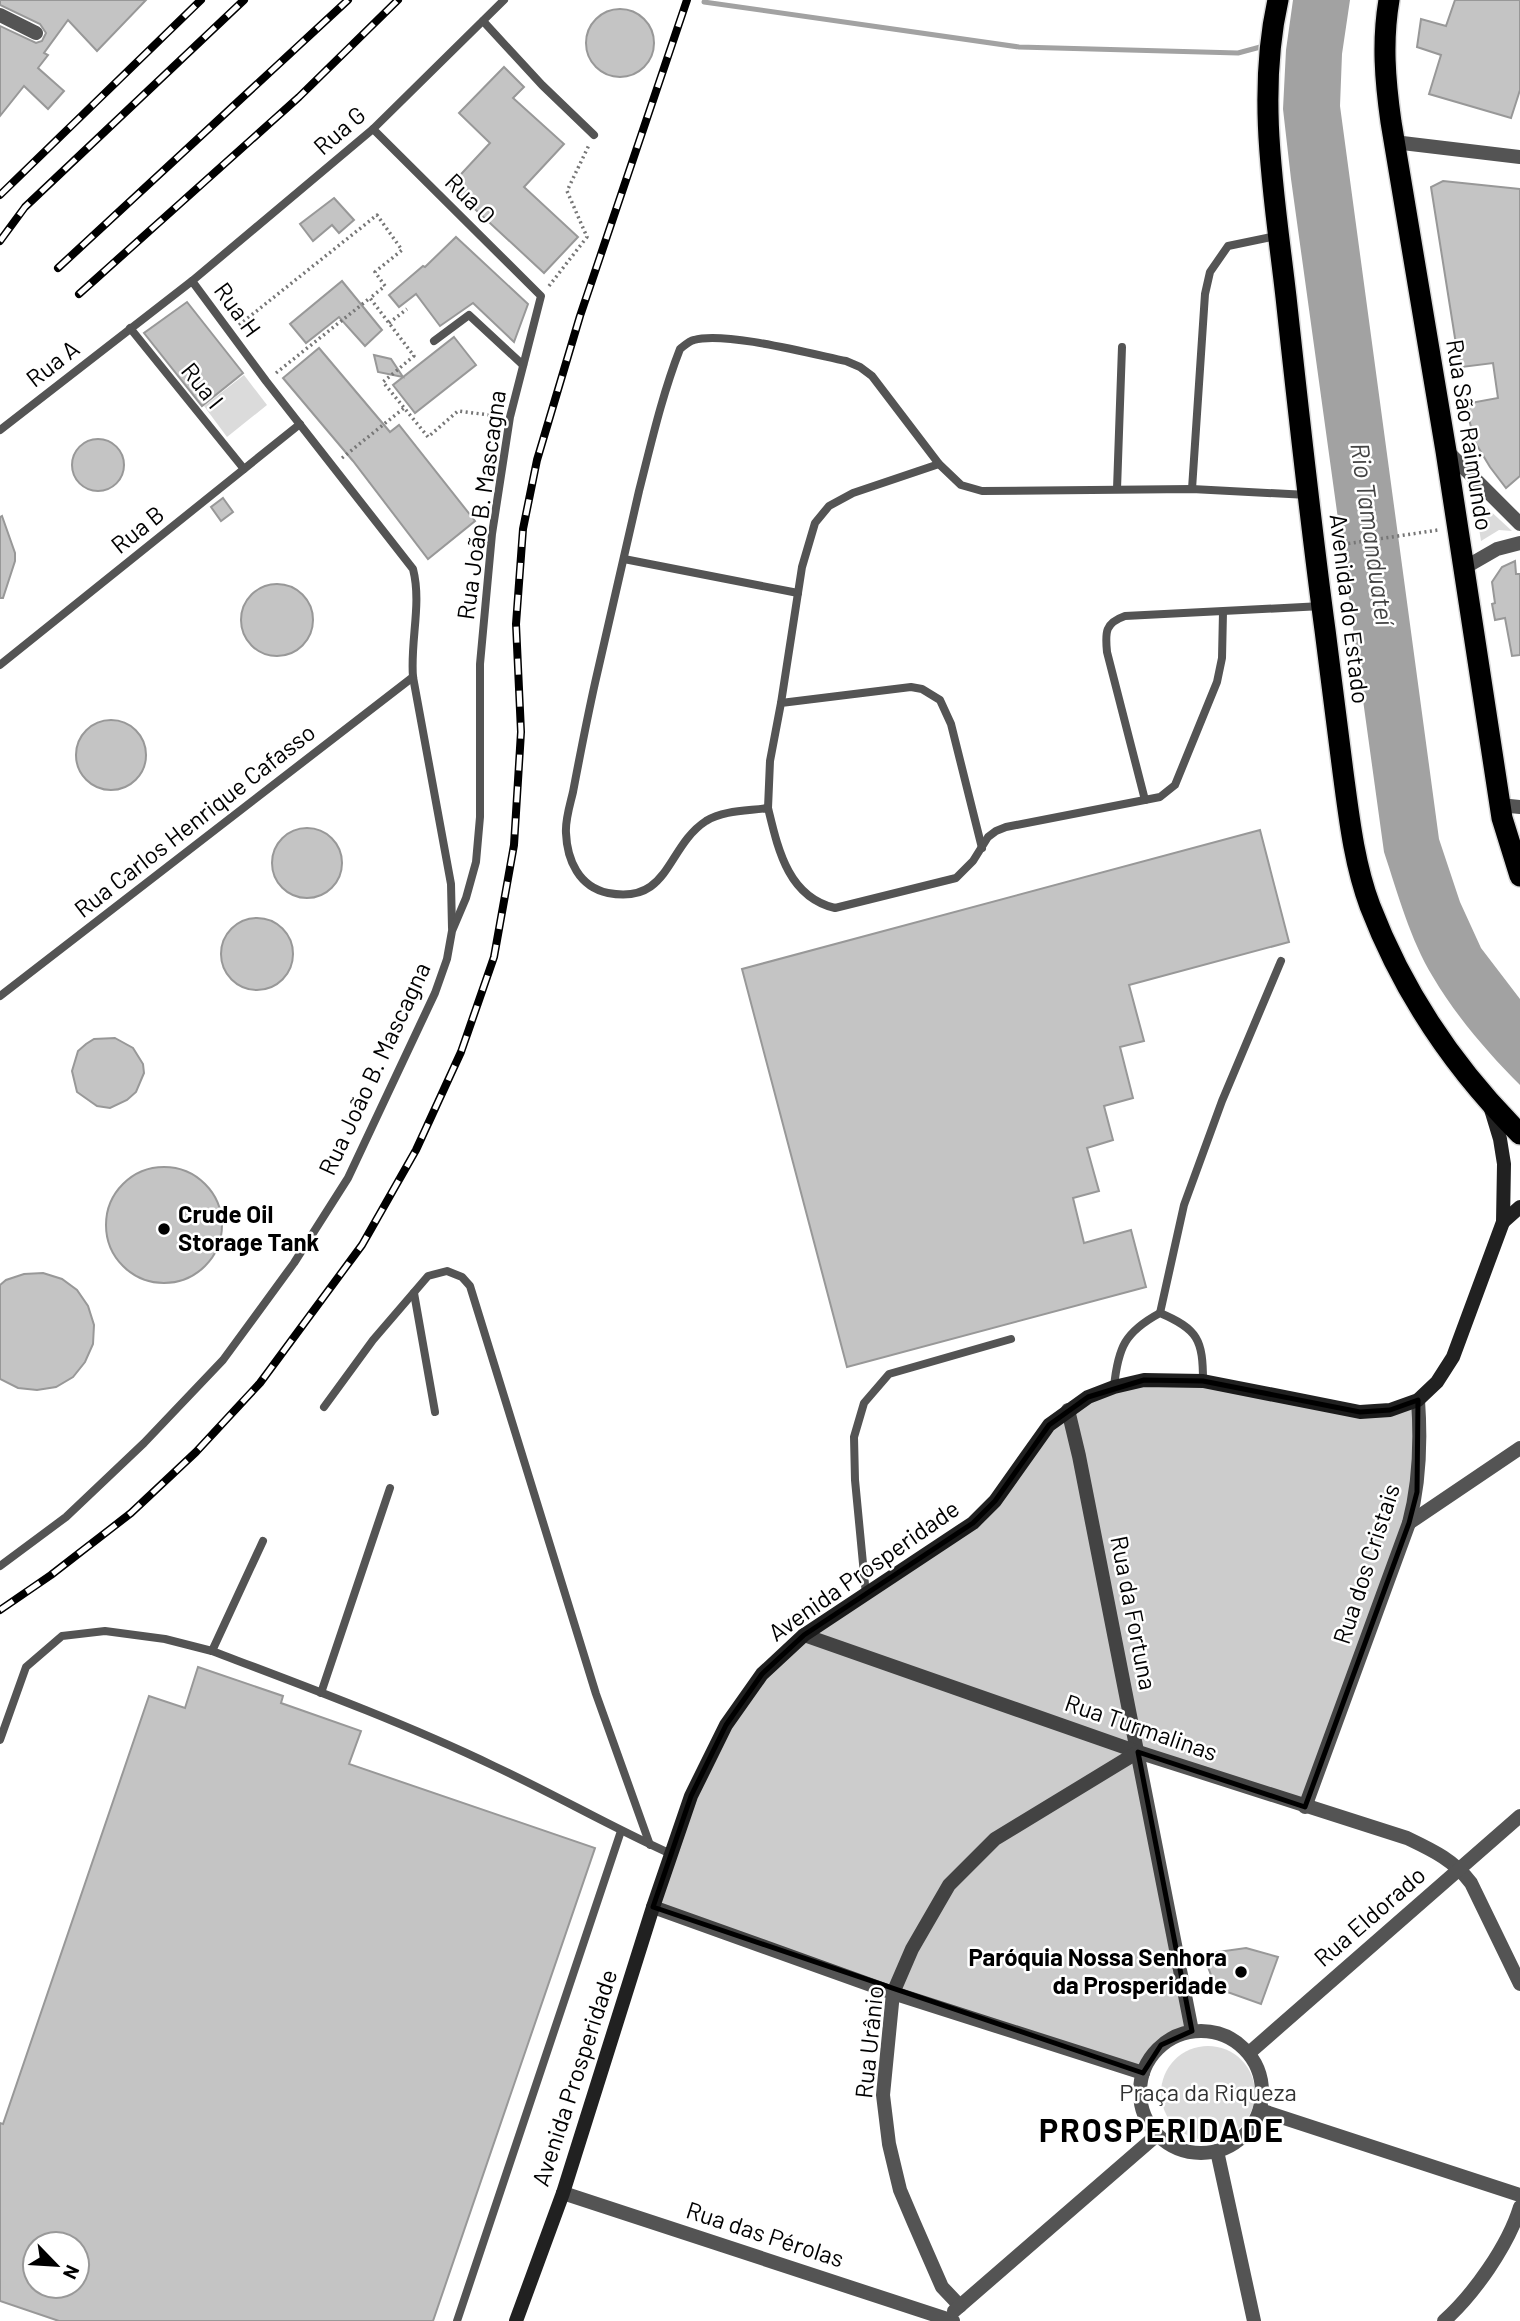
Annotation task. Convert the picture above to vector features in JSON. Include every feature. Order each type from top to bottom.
[{"type":"highway","name":"Avenida do Estado","points":[[1278,0],[1269,75],[1269,149],[1308,495],[1355,853],[1370,905],[1405,985],[1446,1048],[1489,1103],[1520,1134]]},
{"type":"highway","name":"Rua São Raimundo","points":[[1389,0],[1385,24],[1384,70],[1394,142],[1464,568],[1510,806],[1502,818],[1520,876]]},
{"type":"main road","points":[[1418,1400],[1437,1382],[1453,1357],[1503,1222],[1504,1164],[1489,1103]]},
{"type":"main road","points":[[1503,1222],[1520,1207]]},
{"type":"main road","name":"Avenida Prosperidade","points":[[516,2321],[563,2193],[653,1907],[691,1796],[726,1726],[762,1674],[804,1635],[972,1523],[995,1501],[1049,1425],[1088,1397],[1144,1380],[1203,1381],[1360,1412],[1390,1410],[1418,1400]]},
{"type":"street","points":[[0,15],[36,33]]},
{"type":"street","points":[[1394,142],[1520,157]]},
{"type":"street","points":[[1446,451],[1520,524]]},
{"type":"street","points":[[1464,568],[1497,549],[1520,543]]},
{"type":"street","name":"Rua dos Cristais","points":[[1305,1807],[1409,1523],[1417,1492],[1420,1438],[1418,1400]]},
{"type":"street","name":"Rua da Fortuna","points":[[1068,1410],[1192,2031]]},
{"type":"street","points":[[1409,1523],[1520,1448]]},
{"type":"street","name":"Rua Turmalinas","points":[[804,1635],[1138,1752],[1407,1838],[1436,1852],[1460,1868]]},
{"type":"street","name":"Rua Urânio","points":[[960,2306],[942,2287],[900,2190],[889,2144],[883,2095],[893,1993],[912,1949],[949,1885],[995,1839],[1138,1752]]},
{"type":"street","name":"Rua Eldorado","points":[[1249,2053],[1520,1816]]},
{"type":"street","points":[[1460,1868],[1493,1925],[1520,1984]]},
{"type":"street","points":[[653,1907],[893,1993],[1143,2073]]},
{"type":"street","points":[[1192,2031],[1213,2031],[1233,2039],[1249,2053],[1259,2070],[1263,2090],[1260,2110],[1254,2124],[1243,2137],[1230,2146],[1199,2154],[1170,2145],[1157,2135],[1147,2122],[1141,2106],[1140,2090],[1150,2057],[1161,2045],[1175,2035],[1192,2031]]},
{"type":"street","points":[[1260,2110],[1520,2195]]},
{"type":"street","points":[[947,2320],[1157,2135]]},
{"type":"street","points":[[1217,2151],[1254,2321]]},
{"type":"street","name":"Rua das Pérolas","points":[[563,2193],[947,2320]]},
{"type":"street","points":[[1444,2321],[1483,2277],[1517,2219],[1520,2207]]},
{"type":"lane","name":"Rua G","points":[[192,281],[373,129],[504,0]]},
{"type":"lane","points":[[483,21],[562,106],[594,135]]},
{"type":"lane","name":"Rua O","points":[[373,129],[541,296]]},
{"type":"lane","points":[[1192,489],[1205,294],[1210,272],[1228,246],[1279,236]]},
{"type":"lane","name":"Rua H","points":[[130,328],[192,281],[266,381],[413,569],[417,584],[411,659],[451,884],[452,931]]},
{"type":"lane","name":"Rua João B. Mascagna","points":[[0,1566],[66,1517],[144,1443],[223,1360],[294,1263],[348,1178],[435,993],[447,959],[452,931],[466,898],[476,862],[480,817],[480,664],[492,534],[510,417],[541,296]]},
{"type":"lane","points":[[433,341],[468,315],[523,365]]},
{"type":"lane","name":"Rua A","points":[[0,430],[130,328]]},
{"type":"lane","name":"Rua I","points":[[130,328],[244,469]]},
{"type":"lane","points":[[768,808],[727,813],[709,820],[695,830],[668,871],[654,886],[631,896],[604,892],[586,883],[574,869],[565,831],[584,731],[650,446],[673,366],[680,349],[692,340],[708,338],[743,341],[846,361],[860,367],[872,376],[939,464],[961,485],[982,491],[1192,489],[1308,495]]},
{"type":"lane","points":[[1117,489],[1122,347]]},
{"type":"lane","name":"Rua B","points":[[0,665],[300,424]]},
{"type":"lane","points":[[939,464],[853,493],[829,506],[815,523],[803,567],[770,761],[768,808],[786,866],[798,887],[821,905],[835,908],[956,878],[965,871],[996,831],[1006,827],[1166,795],[1175,785],[1209,707],[1222,658],[1223,612]]},
{"type":"lane","points":[[624,559],[798,593]]},
{"type":"lane","points":[[1145,800],[1107,652],[1108,628],[1113,620],[1125,616],[1322,606]]},
{"type":"lane","name":"Rua Carlos Henrique Cafasso","points":[[0,996],[413,677]]},
{"type":"lane","points":[[781,703],[911,687],[932,694],[940,700],[951,724],[982,848]]},
{"type":"lane","points":[[1114,1387],[1118,1355],[1126,1341],[1140,1324],[1160,1313],[1184,1205],[1222,1101],[1281,961]]},
{"type":"lane","points":[[324,1407],[373,1340],[428,1276],[447,1271],[462,1277],[470,1286],[596,1694],[650,1845]]},
{"type":"lane","points":[[414,1293],[435,1412]]},
{"type":"lane","points":[[1160,1313],[1183,1322],[1198,1339],[1203,1360],[1203,1381]]},
{"type":"lane","points":[[866,1595],[855,1480],[854,1437],[864,1404],[890,1374],[1011,1339]]},
{"type":"lane","points":[[321,1693],[390,1488]]},
{"type":"lane","points":[[212,1651],[263,1541]]},
{"type":"lane","points":[[0,1740],[26,1667],[62,1636],[105,1631],[165,1639],[212,1651],[482,1760],[671,1854]]},
{"type":"lane","points":[[457,2321],[621,1831]]},
{"type":"path","points":[[541,296],[587,237],[567,191],[594,135]]},
{"type":"path","points":[[229,332],[377,215],[402,250],[375,272],[385,286],[266,381]]},
{"type":"path","points":[[370,298],[414,356],[383,382],[428,437],[458,411],[510,417]]},
{"type":"path","points":[[389,323],[407,309]]},
{"type":"path","points":[[332,465],[404,408]]},
{"type":"path","points":[[1339,545],[1458,527]]},
{"type":"highlighted area","points":[[1144,1380],[1203,1381],[1360,1412],[1390,1410],[1418,1400],[1417,1492],[1409,1523],[1305,1807],[1138,1752],[1192,2031],[1161,2045],[1143,2073],[653,1907],[691,1796],[726,1725],[762,1674],[804,1635],[973,1523],[995,1501],[1049,1425],[1088,1397]]},
{"type":"green space","points":[[244,375],[267,405],[227,437],[204,406]]},
{"type":"green space","points":[[1474,496],[1512,531],[1499,530],[1481,541]]},
{"type":"green space","name":"Praça da Riqueza","points":[[1208,2046],[1226,2050],[1241,2060],[1251,2075],[1255,2093],[1251,2111],[1241,2126],[1226,2136],[1208,2140],[1190,2136],[1175,2126],[1165,2111],[1161,2093],[1165,2075],[1175,2060],[1190,2050]]},
{"type":"water","name":"Rio Tamanduateí","points":[[1293,0],[1350,0],[1342,54],[1340,106],[1439,839],[1460,902],[1481,948],[1520,999],[1520,1085],[1473,1034],[1433,977],[1411,932],[1384,852],[1283,109],[1286,50]]},
{"type":"building","points":[[0,0],[146,0],[97,51],[68,20],[44,53],[48,55],[38,68],[64,91],[48,109],[24,86],[0,116],[0,26],[36,43],[42,41],[46,33],[40,24],[0,5]]},
{"type":"building","points":[[1455,0],[1520,0],[1520,90],[1511,118],[1429,94],[1441,55],[1417,47],[1421,19],[1446,26]]},
{"type":"building","points":[[613,9],[627,9],[639,14],[649,24],[654,43],[649,62],[639,72],[627,77],[613,77],[601,72],[591,62],[586,50],[586,36],[591,24],[601,14]]},
{"type":"building","points":[[504,67],[524,87],[513,98],[564,144],[524,187],[578,237],[544,273],[450,186],[490,143],[459,113]]},
{"type":"building","points":[[1443,181],[1520,189],[1520,476],[1506,488],[1475,442],[1465,404],[1498,398],[1493,363],[1462,367],[1431,187]]},
{"type":"building","points":[[334,198],[354,220],[339,233],[332,225],[313,241],[300,224]]},
{"type":"building","points":[[456,237],[528,304],[514,342],[473,303],[440,326],[416,294],[399,307],[389,295],[425,267]]},
{"type":"building","points":[[342,281],[382,330],[365,346],[339,317],[306,343],[290,324]]},
{"type":"building","points":[[187,302],[243,373],[202,406],[144,333]]},
{"type":"building","points":[[454,337],[476,365],[415,413],[393,385]]},
{"type":"building","points":[[319,348],[390,432],[399,425],[475,521],[428,559],[353,461],[283,378]]},
{"type":"building","points":[[374,355],[391,359],[403,377],[378,372]]},
{"type":"building","points":[[98,439],[108,441],[116,447],[122,455],[122,475],[116,483],[108,489],[98,491],[88,489],[80,483],[74,475],[72,465],[74,455],[80,447],[88,441]]},
{"type":"building","points":[[223,498],[233,512],[221,521],[211,507]]},
{"type":"building","points":[[2,516],[15,553],[15,561],[3,598],[0,598],[0,517]]},
{"type":"building","points":[[1515,561],[1516,574],[1520,574],[1520,655],[1512,656],[1505,618],[1495,620],[1492,582],[1502,567]]},
{"type":"building","points":[[277,584],[297,590],[307,600],[313,620],[307,640],[297,650],[277,656],[257,650],[247,640],[241,620],[247,600],[257,590]]},
{"type":"building","points":[[111,720],[136,730],[146,755],[136,780],[111,790],[86,780],[76,755],[86,730]]},
{"type":"building","points":[[314,828],[327,834],[336,843],[340,849],[340,877],[332,888],[321,896],[300,898],[282,888],[274,877],[272,856],[282,838],[293,830]]},
{"type":"building","points":[[1260,830],[1289,942],[1129,985],[1144,1041],[1120,1047],[1133,1098],[1104,1106],[1113,1140],[1087,1148],[1099,1191],[1073,1198],[1084,1243],[1131,1230],[1146,1287],[847,1367],[742,969]]},
{"type":"building","points":[[257,918],[271,921],[283,928],[290,940],[293,954],[290,968],[283,980],[271,987],[257,990],[243,987],[231,980],[224,968],[221,954],[224,940],[231,928],[243,921]]},
{"type":"building","points":[[115,1038],[133,1048],[143,1064],[144,1073],[136,1092],[127,1100],[110,1108],[97,1106],[77,1092],[72,1071],[78,1051],[86,1044],[94,1039]]},
{"type":"building","name":"Crude Oil Storage Tank","points":[[164,1167],[186,1171],[205,1184],[218,1203],[222,1225],[218,1247],[205,1266],[186,1279],[164,1283],[142,1279],[123,1266],[110,1247],[106,1225],[110,1203],[123,1184],[142,1171]]},
{"type":"building","points":[[43,1273],[62,1279],[77,1290],[88,1306],[94,1325],[93,1344],[85,1362],[73,1377],[56,1387],[37,1390],[18,1388],[0,1379],[0,1285],[24,1274]]},
{"type":"building","points":[[198,1667],[283,1696],[281,1703],[361,1731],[349,1764],[595,1848],[433,2321],[59,2321],[0,2301],[0,2123],[3,2124],[149,1696],[185,1708]]},
{"type":"building","name":"Paróquia Nossa Senhora da Prosperidade","points":[[1246,1948],[1278,1957],[1261,2004],[1216,1988],[1203,1954]]},
{"type":"waterway","points":[[704,2],[1019,47],[1238,53],[1264,46]]},
{"type":"railway","points":[[0,195],[201,0]]},
{"type":"railway","points":[[0,241],[25,207],[244,0]]},
{"type":"railway","points":[[58,268],[348,0]]},
{"type":"railway","points":[[79,294],[299,97],[398,0]]},
{"type":"railway","points":[[0,1610],[51,1575],[131,1513],[196,1452],[260,1383],[362,1245],[416,1150],[461,1052],[494,957],[514,845],[521,732],[516,624],[523,529],[537,460],[580,316],[687,0]]},
{"type":"place","name":"Crude Oil Storage Tank","points":[[164,1229]]},
{"type":"place","name":"Paróquia Nossa Senhora da Prosperidade","points":[[1241,1972]]},
{"type":"district","name":"PROSPERIDADE","points":[[1162,2131]]}]
